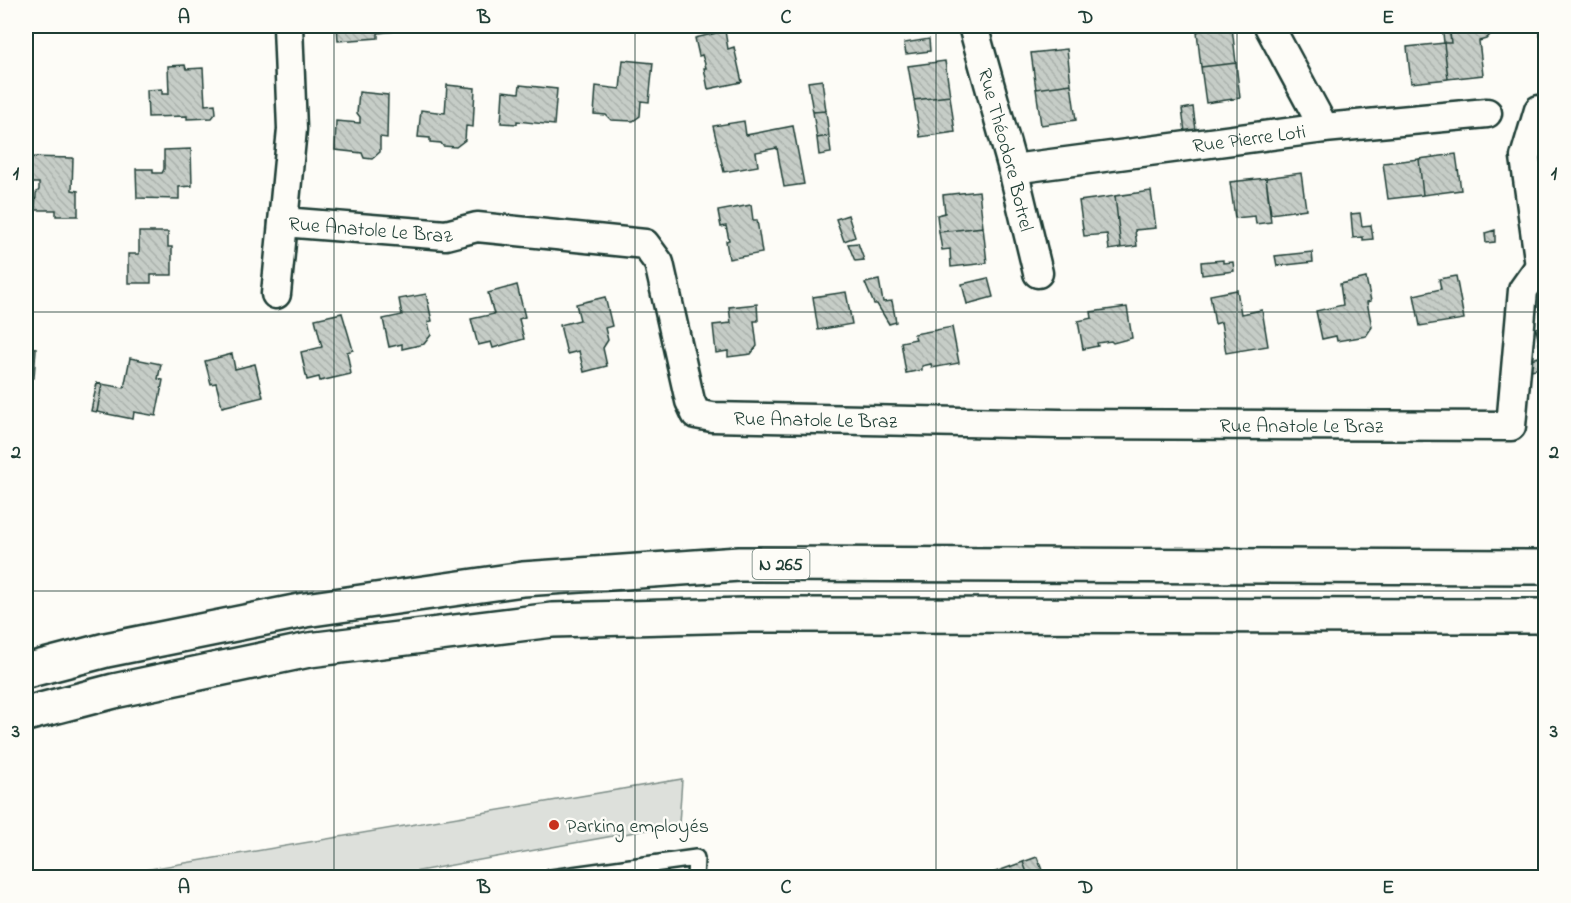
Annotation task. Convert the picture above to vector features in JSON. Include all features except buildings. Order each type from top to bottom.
[{"type":"highway","name":"N 265","points":[[26,671],[106,650],[305,610],[523,579],[739,564],[1545,567]]},
{"type":"highway","points":[[26,714],[114,691],[309,650],[552,620],[744,615],[1545,616]]},
{"type":"street","name":"Rue Anatole Le Braz","points":[[288,26],[292,129],[283,222],[446,235],[477,227],[645,244],[659,263],[690,401],[696,414],[712,417],[1059,424],[1511,426],[1523,290],[1543,265],[1525,157],[1539,110]]},
{"type":"street","name":"Rue Théodore Botrel","points":[[973,26],[1013,169],[1038,273]]},
{"type":"street","points":[[1269,26],[1324,128]]},
{"type":"street","name":"Rue Pierre Loti","points":[[1013,169],[1324,128],[1487,113]]},
{"type":"street","points":[[276,294],[283,222]]},
{"type":"lane","points":[[551,878],[696,858],[696,878]]},
{"type":"shaded area","points":[[682,779],[679,824],[386,877],[134,878],[132,872]]},
{"type":"place","name":"Parking employés","points":[[554,825]]}]
